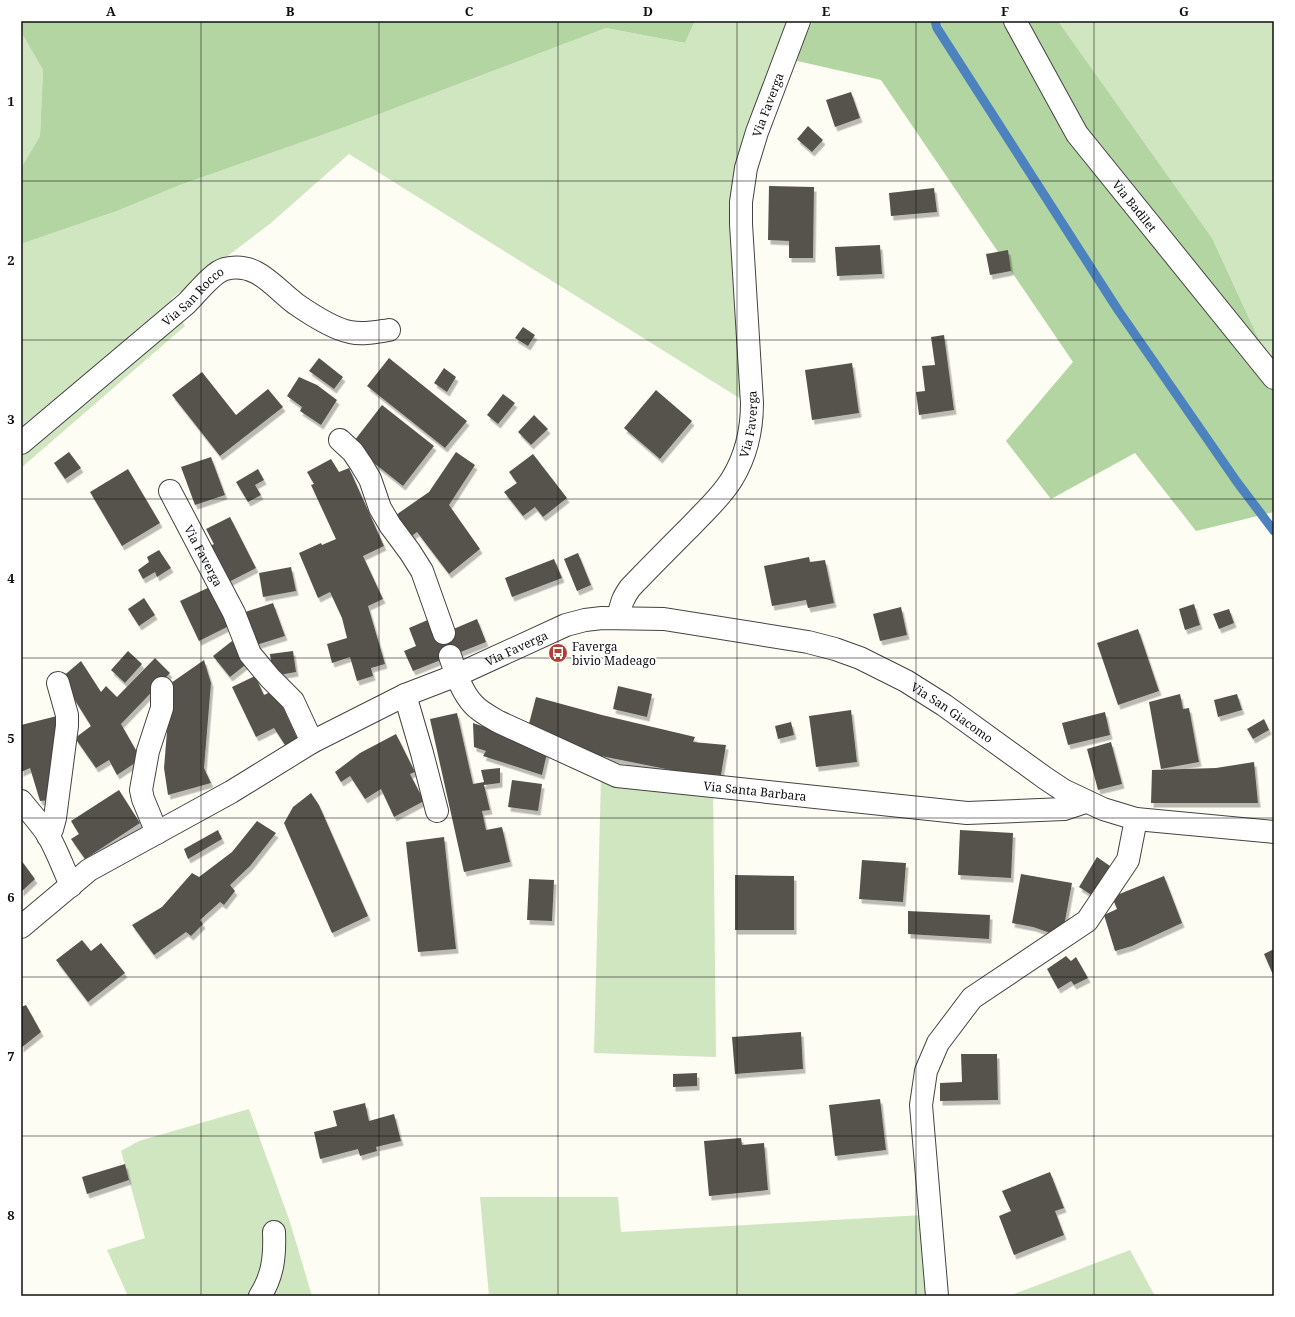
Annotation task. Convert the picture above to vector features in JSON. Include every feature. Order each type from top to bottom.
[{"type":"street","name":"Via Faverga","points":[[21,927],[89,870],[231,792],[312,742],[405,695],[454,666],[566,625],[586,620],[619,617],[623,598],[630,588],[718,498],[732,479],[742,459],[749,434],[752,417],[752,403],[740,224],[741,202],[746,168],[757,132],[799,21]]},
{"type":"street","name":"Via Badilet","points":[[1015,21],[1077,134],[1274,378]]},
{"type":"street","name":"Via San Rocco","points":[[21,442],[187,303],[203,285],[224,269],[250,269],[262,275],[296,304],[342,330],[364,334],[389,330]]},
{"type":"street","points":[[340,440],[361,464],[370,479],[380,508],[386,519],[422,571],[444,633]]},
{"type":"street","name":"Via Faverga","points":[[170,491],[234,614],[250,654],[270,678],[293,701],[312,742]]},
{"type":"street","name":"Via San Giacomo","points":[[619,617],[664,619],[800,641],[835,649],[860,658],[906,681],[944,705],[1045,778],[1085,802],[1118,815],[1136,819],[1274,832]]},
{"type":"street","name":"Via Santa Barbara","points":[[454,666],[467,696],[474,705],[485,714],[499,722],[617,776],[967,813],[1064,809],[1085,802]]},
{"type":"street","points":[[48,836],[55,818],[67,726],[66,710],[58,683]]},
{"type":"street","points":[[157,833],[142,799],[141,790],[148,751],[162,708],[162,688]]},
{"type":"street","points":[[405,695],[437,811]]},
{"type":"street","points":[[21,801],[48,836],[71,886]]},
{"type":"street","points":[[937,1296],[921,1105],[926,1071],[938,1043],[972,998],[1087,921],[1128,860],[1136,819]]},
{"type":"street","points":[[260,1296],[266,1287],[271,1271],[275,1252],[274,1232]]},
{"type":"green space","points":[[21,21],[695,21],[685,43],[606,28],[345,127],[180,185],[117,211],[21,244],[21,168],[40,136],[43,70],[21,32]]},
{"type":"green space","points":[[695,21],[813,21],[793,60],[753,163],[748,243],[760,411],[349,154],[271,223],[171,299],[185,326],[21,468],[21,244],[117,211],[180,185],[345,127],[606,28],[685,43]]},
{"type":"green space","points":[[813,21],[1058,21],[1212,238],[1274,372],[1274,512],[1196,531],[1135,453],[1051,499],[1006,441],[1073,362],[881,80],[793,60]]},
{"type":"green space","points":[[1058,21],[1274,21],[1274,372],[1212,238]]},
{"type":"green space","points":[[21,32],[43,70],[40,136],[21,168]]},
{"type":"green space","points":[[601,777],[713,779],[716,1057],[594,1053]]},
{"type":"green space","points":[[249,1109],[290,1222],[312,1296],[128,1296],[107,1250],[145,1238],[121,1151],[139,1141]]},
{"type":"green space","points":[[480,1197],[618,1197],[621,1232],[923,1215],[930,1296],[489,1296]]},
{"type":"green space","points":[[1130,1250],[1155,1296],[1009,1296]]},
{"type":"building","points":[[851,92],[860,118],[835,127],[826,100]]},
{"type":"building","points":[[808,126],[823,140],[812,152],[797,139]]},
{"type":"building","points":[[769,186],[814,187],[813,258],[789,258],[789,241],[768,240]]},
{"type":"building","points":[[934,188],[937,212],[891,216],[889,193]]},
{"type":"building","points":[[880,245],[882,274],[837,276],[835,247]]},
{"type":"building","points":[[1008,250],[1011,271],[990,275],[986,254]]},
{"type":"building","points":[[523,327],[535,335],[528,346],[515,338]]},
{"type":"building","points":[[944,335],[954,410],[919,415],[916,392],[925,391],[922,366],[935,365],[931,337]]},
{"type":"building","points":[[319,358],[343,377],[334,389],[309,371]]},
{"type":"building","points":[[389,358],[467,421],[445,448],[367,386]]},
{"type":"building","points":[[852,363],[859,413],[812,420],[805,370]]},
{"type":"building","points":[[444,368],[456,377],[447,392],[434,383]]},
{"type":"building","points":[[202,372],[236,415],[268,389],[283,407],[220,456],[172,395]]},
{"type":"building","points":[[299,377],[317,385],[337,400],[321,425],[300,411],[302,407],[287,396]]},
{"type":"building","points":[[656,390],[692,421],[660,459],[624,428]]},
{"type":"building","points":[[503,394],[515,403],[498,424],[487,415]]},
{"type":"building","points":[[382,405],[434,446],[403,486],[351,445]]},
{"type":"building","points":[[534,415],[548,429],[531,445],[518,432]]},
{"type":"building","points":[[69,452],[81,468],[65,479],[54,463]]},
{"type":"building","points":[[456,452],[475,465],[449,505],[480,549],[449,574],[417,532],[409,538],[393,517],[429,492]]},
{"type":"building","points":[[533,454],[567,498],[543,517],[535,507],[523,516],[504,492],[517,483],[509,472]]},
{"type":"building","points":[[211,457],[225,495],[195,505],[181,467]]},
{"type":"building","points":[[331,459],[339,472],[349,468],[384,546],[363,556],[383,599],[368,606],[385,664],[371,668],[373,676],[357,681],[350,657],[332,663],[327,644],[347,638],[342,618],[330,592],[318,598],[299,553],[321,543],[322,545],[336,539],[311,485],[314,484],[307,472]]},
{"type":"building","points":[[128,469],[160,523],[122,546],[90,492]]},
{"type":"building","points":[[258,469],[264,480],[255,485],[261,495],[248,502],[236,482]]},
{"type":"building","points":[[230,517],[256,568],[223,585],[204,549],[214,544],[206,529]]},
{"type":"building","points":[[159,550],[171,568],[157,577],[155,572],[143,579],[138,570],[149,562],[147,557]]},
{"type":"building","points":[[578,553],[591,585],[577,591],[564,559]]},
{"type":"building","points":[[809,557],[810,562],[825,560],[834,603],[808,608],[806,600],[772,606],[764,566]]},
{"type":"building","points":[[554,559],[562,578],[512,597],[505,578]]},
{"type":"building","points":[[291,567],[296,591],[263,597],[259,573]]},
{"type":"building","points":[[214,585],[233,624],[199,641],[180,601]]},
{"type":"building","points":[[144,598],[155,615],[139,626],[128,609]]},
{"type":"building","points":[[273,603],[285,636],[253,646],[242,613]]},
{"type":"building","points":[[1194,604],[1200,625],[1185,630],[1179,609]]},
{"type":"building","points":[[901,607],[907,635],[880,641],[873,614]]},
{"type":"building","points":[[1229,609],[1234,623],[1219,629],[1213,614]]},
{"type":"building","points":[[430,619],[437,636],[477,619],[486,642],[413,671],[404,651],[416,646],[409,628]]},
{"type":"building","points":[[1138,629],[1159,691],[1118,705],[1097,643]]},
{"type":"building","points":[[232,641],[249,662],[230,677],[213,656]]},
{"type":"building","points":[[128,651],[142,664],[125,683],[111,670]]},
{"type":"building","points":[[293,651],[296,672],[273,676],[270,654]]},
{"type":"building","points":[[155,658],[170,673],[121,724],[141,759],[117,775],[109,760],[96,768],[75,738],[91,726],[61,678],[81,661],[101,692],[106,686],[117,697]]},
{"type":"building","points":[[204,660],[211,683],[204,768],[211,783],[168,795],[164,768],[171,683]]},
{"type":"building","points":[[255,676],[264,695],[275,690],[298,740],[285,745],[274,728],[256,737],[232,687]]},
{"type":"building","points":[[618,686],[652,694],[647,717],[613,709]]},
{"type":"building","points":[[1180,694],[1183,709],[1189,708],[1199,762],[1161,769],[1149,702]]},
{"type":"building","points":[[1237,694],[1242,710],[1218,717],[1214,700]]},
{"type":"building","points":[[536,697],[602,715],[695,737],[693,742],[726,745],[721,775],[686,773],[591,754],[526,735]]},
{"type":"building","points":[[851,710],[857,762],[816,767],[809,716]]},
{"type":"building","points":[[1105,712],[1110,735],[1068,745],[1062,723]]},
{"type":"building","points":[[457,713],[473,784],[484,782],[481,770],[500,768],[500,783],[484,785],[490,810],[482,811],[486,830],[502,827],[510,862],[464,872],[430,719]]},
{"type":"building","points":[[57,716],[51,800],[40,801],[30,768],[21,772],[21,725]]},
{"type":"building","points":[[1264,719],[1269,730],[1253,739],[1247,729]]},
{"type":"building","points":[[791,722],[794,735],[778,739],[775,726]]},
{"type":"building","points":[[473,723],[548,749],[542,775],[483,756],[486,751],[474,747]]},
{"type":"building","points":[[396,734],[415,772],[410,774],[424,801],[394,817],[381,789],[365,799],[350,776],[341,782],[335,772],[360,753]]},
{"type":"building","points":[[1111,742],[1122,784],[1098,790],[1087,749]]},
{"type":"building","points":[[1254,762],[1258,803],[1151,803],[1152,770],[1216,768]]},
{"type":"building","points":[[512,780],[542,784],[538,811],[508,807]]},
{"type":"building","points":[[119,790],[140,823],[85,859],[71,839],[79,834],[71,821]]},
{"type":"building","points":[[311,793],[319,805],[368,916],[332,933],[284,823],[293,807]]},
{"type":"building","points":[[257,821],[276,833],[250,866],[230,885],[235,891],[224,905],[220,902],[200,920],[203,924],[191,936],[186,932],[154,955],[132,925],[162,907],[192,873],[199,877],[232,852]]},
{"type":"building","points":[[218,830],[222,839],[188,859],[184,849]]},
{"type":"building","points":[[960,830],[1013,833],[1011,878],[958,875]]},
{"type":"building","points":[[444,837],[456,949],[418,952],[406,842]]},
{"type":"building","points":[[1097,857],[1110,866],[1093,896],[1079,887]]},
{"type":"building","points":[[21,860],[35,879],[21,892]]},
{"type":"building","points":[[862,860],[906,863],[903,902],[859,899]]},
{"type":"building","points":[[1021,874],[1072,883],[1062,937],[1033,927],[1012,923]]},
{"type":"building","points":[[735,875],[794,876],[794,930],[735,930]]},
{"type":"building","points":[[1164,876],[1182,923],[1132,946],[1115,951],[1104,915],[1117,909],[1112,897]]},
{"type":"building","points":[[529,879],[554,880],[552,921],[527,920]]},
{"type":"building","points":[[908,911],[990,915],[989,939],[908,934]]},
{"type":"building","points":[[82,940],[91,951],[101,943],[125,973],[88,1002],[56,960]]},
{"type":"building","points":[[1274,949],[1274,977],[1264,954]]},
{"type":"building","points":[[1066,956],[1071,961],[1076,957],[1088,978],[1074,985],[1071,981],[1058,989],[1047,969]]},
{"type":"building","points":[[26,1005],[41,1032],[21,1048],[21,1007]]},
{"type":"building","points":[[801,1032],[803,1069],[735,1074],[732,1037]]},
{"type":"building","points":[[961,1054],[997,1054],[998,1100],[940,1101],[940,1083],[962,1082]]},
{"type":"building","points":[[697,1073],[697,1086],[673,1087],[673,1074]]},
{"type":"building","points":[[880,1099],[886,1150],[835,1156],[829,1105]]},
{"type":"building","points":[[365,1103],[369,1121],[394,1114],[401,1141],[376,1147],[377,1151],[360,1156],[358,1149],[320,1159],[314,1132],[337,1126],[333,1111]]},
{"type":"building","points":[[741,1138],[742,1145],[764,1143],[768,1190],[709,1196],[704,1141]]},
{"type":"building","points":[[125,1164],[129,1180],[87,1194],[82,1177]]},
{"type":"building","points":[[1050,1172],[1064,1208],[1055,1211],[1064,1235],[1014,1255],[999,1216],[1011,1211],[1002,1191]]},
{"type":"waterway","points":[[935,21],[937,28],[1118,310],[1237,482],[1274,531]]},
{"type":"place","name":"Faverga bivio Madeago","points":[[558,653]]}]
